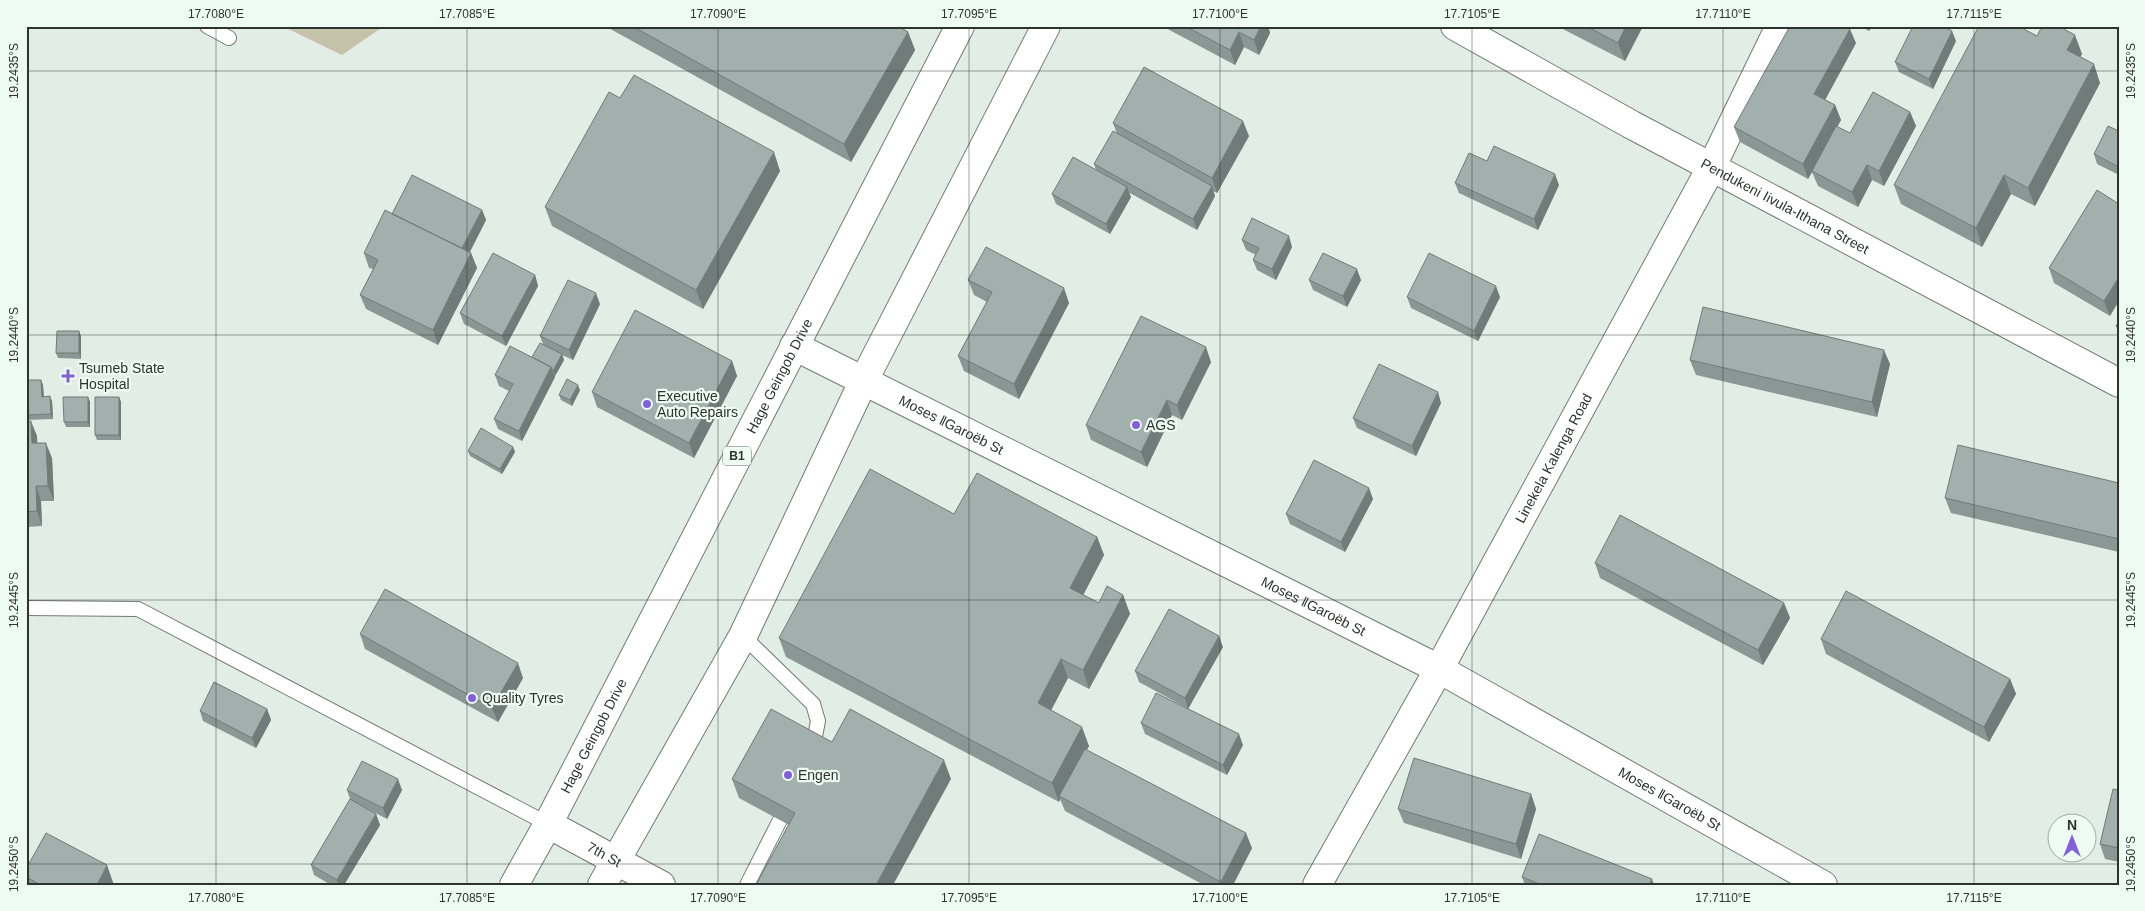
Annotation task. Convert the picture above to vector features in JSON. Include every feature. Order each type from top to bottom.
[{"type":"main road","name":"Hage Geingob Drive","points":[[514,885],[548,824],[960,26]]},
{"type":"main road","points":[[602,885],[743,636],[863,382],[1046,26]]},
{"type":"main road","name":"Pendukeni Iivula-Ithana Street","points":[[1455,26],[1632,125],[2119,383]]},
{"type":"main road","name":"Linekela Kalenga Road","points":[[1317,885],[1440,668],[1712,166],[1780,26]]},
{"type":"main road","name":"Moses ǁGaroëb St","points":[[794,346],[1440,668],[1823,885]]},
{"type":"main road","name":"7th St","points":[[548,824],[661,885]]},
{"type":"lane","points":[[207,26],[229,38]]},
{"type":"lane","points":[[26,608],[138,609],[548,824]]},
{"type":"lane","points":[[743,636],[813,704],[818,721],[813,747]]},
{"type":"lane","points":[[747,885],[780,820]]},
{"type":"shaded area","points":[[282,26],[384,26],[342,55]]},
{"type":"building","points":[[632,26],[898,26],[908,32],[844,144]]},
{"type":"building","points":[[1185,26],[1261,26],[1254,40],[1239,32],[1230,50]]},
{"type":"building","points":[[1586,26],[1626,26],[1618,43]]},
{"type":"building","points":[[1790,26],[1846,26],[1850,29],[1814,94],[1835,105],[1803,164],[1734,127]]},
{"type":"building","points":[[1913,26],[1943,26],[1952,31],[1929,79],[1895,62]]},
{"type":"building","points":[[1979,26],[2018,26],[2037,36],[2042,26],[2058,26],[2075,35],[2067,50],[2094,64],[2028,188],[2004,175],[1976,228],[1894,185]]},
{"type":"building","points":[[1144,67],[1243,121],[1212,178],[1113,123]]},
{"type":"building","points":[[634,75],[774,152],[696,290],[545,207],[609,92],[620,98]]},
{"type":"building","points":[[1873,92],[1910,112],[1879,171],[1867,165],[1852,192],[1812,171],[1836,126],[1850,133]]},
{"type":"building","points":[[2108,126],[2119,131],[2119,167],[2094,154]]},
{"type":"building","points":[[1113,131],[1212,186],[1193,219],[1094,164]]},
{"type":"building","points":[[1494,146],[1555,174],[1534,219],[1455,183],[1469,153],[1487,161]]},
{"type":"building","points":[[1073,157],[1127,187],[1106,224],[1052,194]]},
{"type":"building","points":[[412,175],[482,210],[462,248],[392,214]]},
{"type":"building","points":[[2097,190],[2119,204],[2119,277],[2104,301],[2049,268]]},
{"type":"building","points":[[385,210],[471,253],[433,330],[360,295],[378,260],[364,253]]},
{"type":"building","points":[[1252,218],[1289,236],[1272,269],[1253,260],[1259,248],[1242,240]]},
{"type":"building","points":[[986,247],[1064,288],[1014,384],[958,356],[992,292],[968,280]]},
{"type":"building","points":[[493,253],[535,275],[502,336],[460,313]]},
{"type":"building","points":[[1323,253],[1357,269],[1343,296],[1309,280]]},
{"type":"building","points":[[1429,253],[1496,286],[1474,331],[1407,297]]},
{"type":"building","points":[[568,280],[596,293],[569,350],[540,336]]},
{"type":"building","points":[[1703,307],[1884,350],[1872,402],[1690,360]]},
{"type":"building","points":[[635,310],[732,361],[689,443],[592,392]]},
{"type":"building","points":[[1141,316],[1206,347],[1177,405],[1167,400],[1141,452],[1086,425]]},
{"type":"building","points":[[57,331],[79,331],[79,353],[56,353]]},
{"type":"building","points":[[540,343],[562,354],[553,371],[551,367],[532,357]]},
{"type":"building","points":[[510,346],[551,367],[519,431],[494,419],[513,384],[495,375]]},
{"type":"building","points":[[1379,364],[1438,392],[1412,446],[1353,418]]},
{"type":"building","points":[[567,379],[578,385],[570,400],[559,395]]},
{"type":"building","points":[[26,380],[41,380],[42,397],[50,396],[51,414],[26,415]]},
{"type":"building","points":[[63,397],[88,397],[88,422],[64,422]]},
{"type":"building","points":[[95,397],[119,397],[119,435],[95,435]]},
{"type":"building","points":[[26,421],[31,421],[32,443],[46,443],[48,486],[36,486],[37,511],[26,512]]},
{"type":"building","points":[[481,428],[513,447],[500,469],[468,451]]},
{"type":"building","points":[[1958,445],[2119,483],[2119,539],[1945,498]]},
{"type":"building","points":[[1314,460],[1369,488],[1341,542],[1286,514]]},
{"type":"building","points":[[870,469],[954,514],[977,473],[1097,537],[1070,588],[1099,603],[1107,586],[1123,595],[1083,670],[1061,659],[1038,703],[1082,727],[1052,783],[779,638]]},
{"type":"building","points":[[1620,515],[1784,603],[1758,650],[1595,563]]},
{"type":"building","points":[[385,589],[518,663],[492,708],[360,634]]},
{"type":"building","points":[[1846,591],[2010,679],[1984,727],[1821,639]]},
{"type":"building","points":[[1169,609],[1219,636],[1185,698],[1135,671]]},
{"type":"building","points":[[214,682],[267,709],[252,738],[200,711]]},
{"type":"building","points":[[1156,693],[1239,734],[1223,765],[1141,723]]},
{"type":"building","points":[[771,709],[832,742],[850,709],[944,760],[876,885],[756,885],[795,813],[732,779]]},
{"type":"building","points":[[1085,749],[1246,833],[1221,882],[1059,796]]},
{"type":"building","points":[[1414,758],[1531,794],[1516,844],[1398,809]]},
{"type":"building","points":[[362,761],[398,779],[383,808],[347,790]]},
{"type":"building","points":[[2113,789],[2119,790],[2119,848],[2100,844]]},
{"type":"building","points":[[350,799],[376,814],[337,880],[311,865]]},
{"type":"building","points":[[46,833],[107,865],[97,885],[37,885],[37,883],[26,877],[26,869]]},
{"type":"building","points":[[1539,834],[1652,879],[1649,885],[1542,885],[1522,877]]},
{"type":"place","name":"Tsumeb State Hospital","points":[[68,376]]},
{"type":"place","name":"Executive Auto Repairs","points":[[647,404]]},
{"type":"place","name":"AGS","points":[[1136,425]]},
{"type":"place","name":"Quality Tyres","points":[[472,698]]},
{"type":"place","name":"Engen","points":[[788,775]]}]
